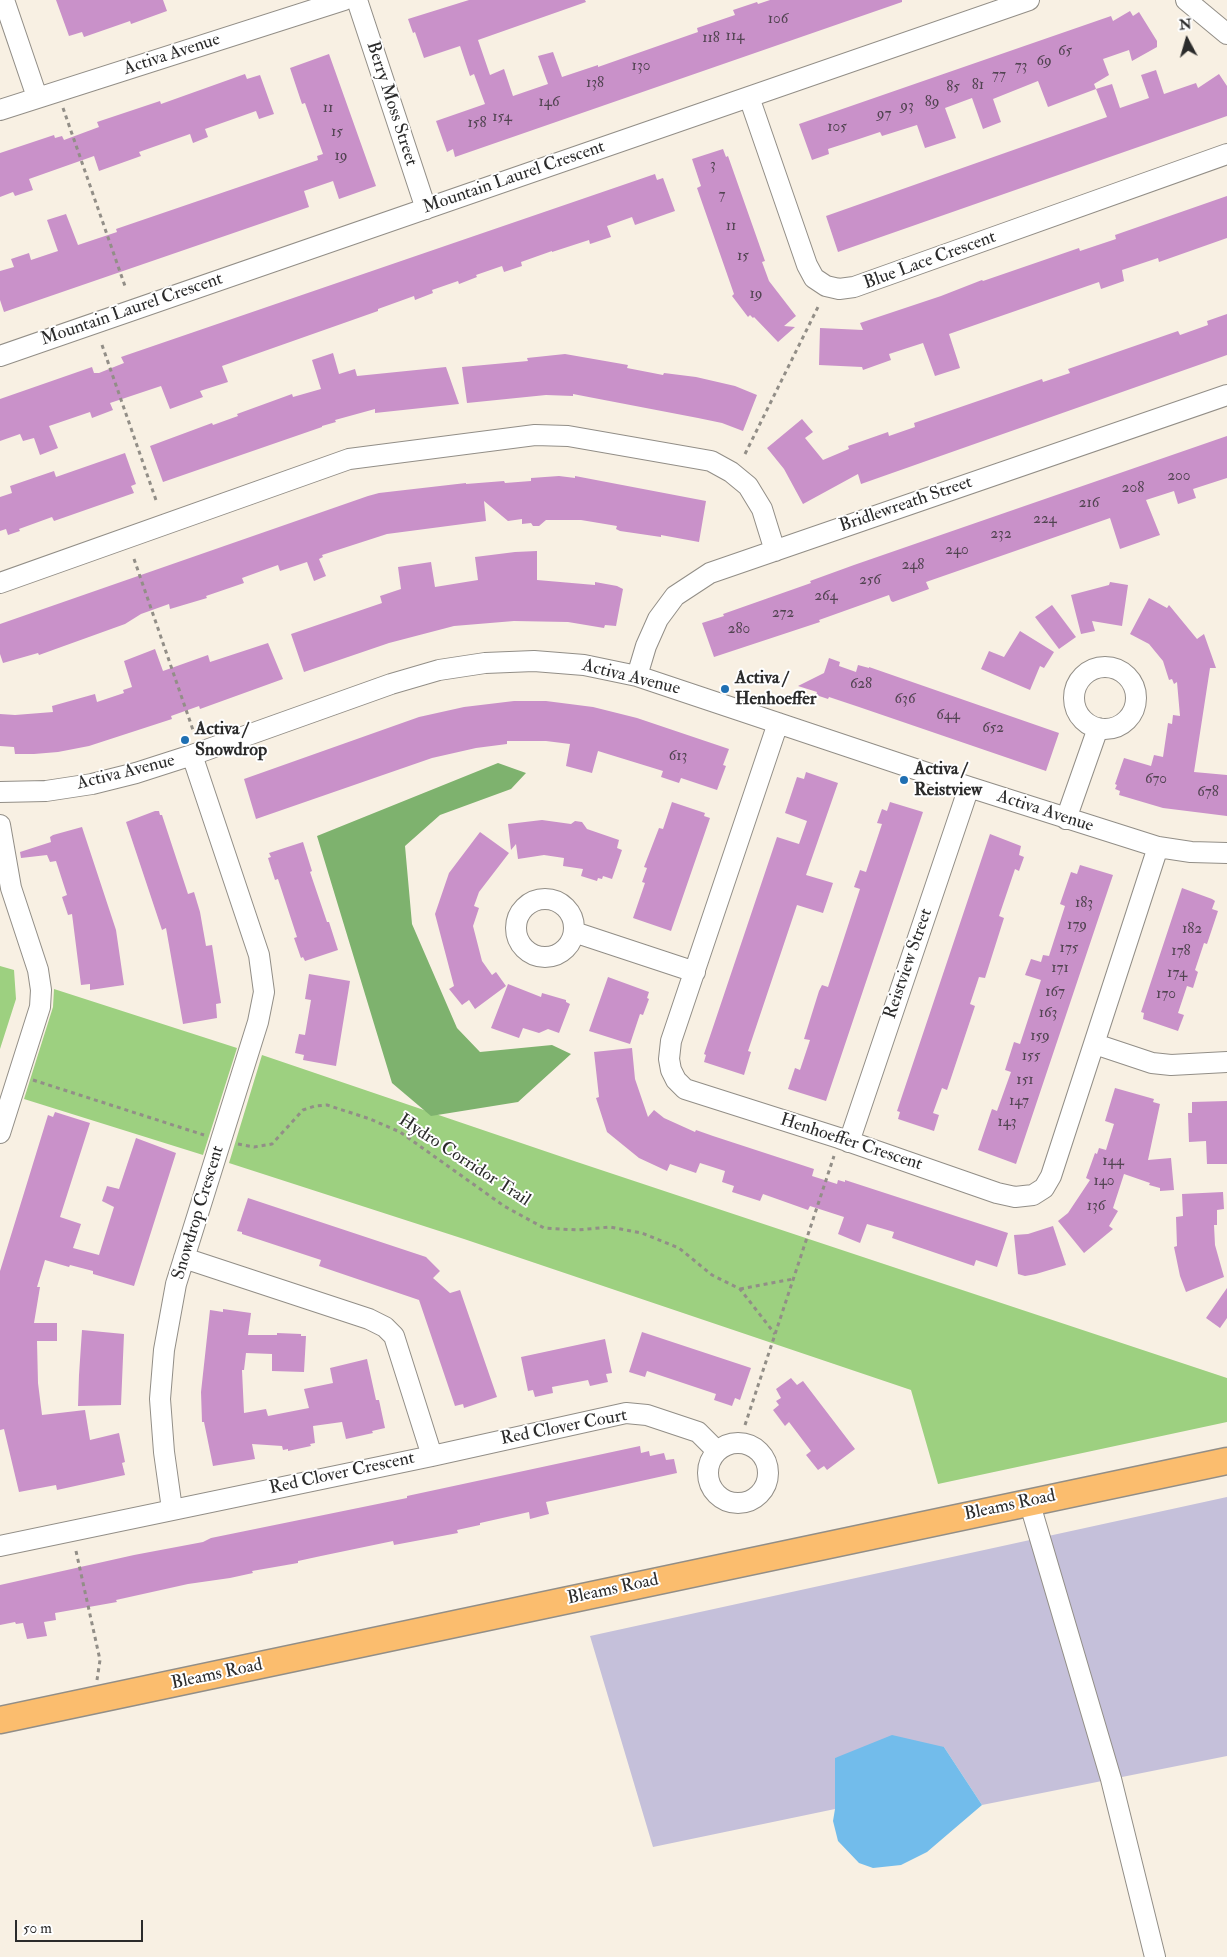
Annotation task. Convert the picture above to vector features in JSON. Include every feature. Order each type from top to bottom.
[{"type":"main road","name":"Bleams Road","points":[[0,1720],[1030,1501],[1227,1461]]},
{"type":"street","points":[[4,0],[38,98]]},
{"type":"street","name":"Activa Avenue","points":[[0,110],[344,0]]},
{"type":"street","name":"Berry Moss Street","points":[[357,0],[426,209]]},
{"type":"street","name":"Mountain Laurel Crescent","points":[[0,356],[1029,0]]},
{"type":"street","points":[[1186,0],[1227,34]]},
{"type":"street","name":"Blue Lace Crescent","points":[[749,97],[814,278],[826,286],[839,289],[854,287],[1227,154]]},
{"type":"street","name":"Bridlewreath Street","points":[[637,676],[646,646],[658,619],[675,596],[710,573],[1227,395]]},
{"type":"street","points":[[0,583],[349,459],[535,435],[568,436],[711,461],[731,472],[748,486],[762,509],[775,550]]},
{"type":"street","name":"Activa Avenue","points":[[0,792],[46,791],[92,784],[136,773],[192,755],[391,684],[439,670],[485,663],[534,661],[584,664],[637,676],[1066,819],[1158,847],[1191,852],[1227,854]]},
{"type":"street","name":"Henhoeffer Crescent","points":[[778,723],[671,1041],[669,1059],[671,1070],[676,1080],[685,1089],[844,1140],[997,1193],[1015,1196],[1034,1195],[1044,1188],[1052,1176],[1158,847]]},
{"type":"street","points":[[1066,819],[1098,728]]},
{"type":"street","name":"Snowdrop Crescent","points":[[172,1509],[164,1452],[160,1399],[164,1350],[176,1284],[258,1022],[264,992],[259,955],[192,755]]},
{"type":"street","name":"Reistview Street","points":[[844,1140],[969,787]]},
{"type":"street","points":[[0,825],[11,888],[38,970],[42,990],[40,1007],[0,1133]]},
{"type":"street","points":[[574,932],[694,972]]},
{"type":"street","points":[[1095,1044],[1152,1063],[1171,1065],[1227,1062]]},
{"type":"street","name":"Red Clover Crescent","points":[[172,1509],[432,1456],[394,1336],[385,1327],[369,1319],[184,1258]]},
{"type":"street","name":"Red Clover Court","points":[[432,1456],[626,1413],[647,1414],[698,1432],[717,1451]]},
{"type":"street","points":[[1030,1501],[1111,1779],[1155,1957]]},
{"type":"street","points":[[0,1546],[172,1509]]},
{"type":"path","points":[[61,103],[126,289]]},
{"type":"path","points":[[745,454],[819,305]]},
{"type":"path","points":[[102,345],[157,503]]},
{"type":"path","points":[[134,560],[192,730]]},
{"type":"path","points":[[30,1079],[208,1136]]},
{"type":"path","name":"Hydro Corridor Trail","points":[[235,1143],[254,1147],[272,1144],[303,1110],[315,1106],[328,1105],[400,1132],[504,1206],[544,1228],[578,1230],[610,1227],[642,1233],[679,1248],[712,1275],[740,1289]]},
{"type":"path","points":[[745,1425],[793,1279],[844,1140]]},
{"type":"path","points":[[775,1334],[740,1289],[793,1279]]},
{"type":"path","points":[[76,1550],[100,1660]]},
{"type":"shaded area","points":[[1227,1497],[1227,1756],[982,1805],[944,1747],[835,1758],[835,1809],[653,1847],[590,1636]]},
{"type":"green space","points":[[498,763],[526,773],[511,789],[440,815],[405,846],[412,924],[457,1028],[480,1052],[552,1045],[571,1054],[518,1102],[431,1116],[392,1083],[317,836]]},
{"type":"green space","points":[[0,966],[14,970],[16,999],[0,1049]]},
{"type":"green space","points":[[54,989],[237,1048],[203,1155],[24,1099],[53,1007]]},
{"type":"green space","points":[[262,1055],[1227,1378],[1227,1422],[938,1484],[911,1390],[464,1239],[229,1163]]},
{"type":"water","points":[[892,1735],[944,1747],[982,1805],[927,1852],[901,1865],[873,1868],[859,1863],[838,1841],[833,1821],[835,1809],[835,1758]]},
{"type":"building","points":[[56,0],[163,0],[167,11],[131,24],[130,21],[84,37],[82,32],[69,36]]},
{"type":"building","points":[[469,0],[585,0],[586,2],[478,40],[490,75],[504,69],[513,96],[548,84],[538,56],[553,52],[562,77],[598,65],[598,67],[698,32],[697,28],[735,15],[733,10],[757,2],[758,4],[770,0],[902,0],[902,2],[455,157],[453,149],[447,152],[436,121],[485,104],[474,74],[470,76],[460,46],[424,58],[415,32],[413,33],[408,19]]},
{"type":"building","points":[[1130,11],[1133,16],[1139,12],[1157,41],[1157,47],[1132,61],[1129,50],[1103,59],[1109,75],[1094,84],[1096,89],[1048,107],[1038,81],[993,99],[1001,122],[983,129],[972,98],[945,108],[956,138],[925,148],[917,125],[882,136],[880,132],[828,149],[829,154],[812,160],[799,124],[1111,16],[1113,21]]},
{"type":"building","points":[[329,54],[376,186],[339,199],[333,181],[304,191],[309,207],[4,312],[0,300],[0,271],[14,267],[11,259],[29,253],[31,260],[58,251],[47,220],[66,214],[78,245],[117,232],[116,229],[318,160],[317,156],[323,154],[305,103],[302,104],[290,68]]},
{"type":"building","points":[[1156,70],[1164,94],[1196,83],[1198,88],[1219,74],[1227,86],[1227,116],[838,252],[826,216],[1107,117],[1096,89],[1112,84],[1120,108],[1149,98],[1141,75]]},
{"type":"building","points":[[245,74],[247,79],[260,75],[274,114],[259,119],[256,111],[205,129],[208,137],[193,143],[190,134],[139,152],[141,156],[99,171],[94,156],[29,179],[33,190],[15,196],[13,192],[0,197],[0,153],[54,135],[55,138],[62,136],[64,140],[99,127],[97,122],[160,101],[161,104]]},
{"type":"building","points":[[723,149],[726,157],[728,156],[765,261],[762,262],[769,281],[796,316],[784,326],[795,327],[778,342],[754,317],[750,315],[748,317],[732,296],[734,294],[697,188],[701,186],[692,159]]},
{"type":"building","points":[[655,174],[657,180],[663,178],[675,211],[635,225],[632,217],[607,226],[611,237],[590,244],[589,240],[552,251],[521,262],[522,266],[504,272],[502,266],[476,275],[477,277],[459,284],[458,281],[432,290],[433,293],[415,300],[414,296],[378,309],[378,311],[222,366],[228,382],[200,391],[203,397],[170,409],[161,386],[110,403],[113,410],[92,418],[90,412],[49,426],[58,448],[40,455],[34,438],[23,441],[20,434],[0,441],[0,399],[92,367],[94,373],[99,373],[124,363],[121,357]]},
{"type":"building","points":[[1227,196],[1227,238],[1159,262],[1158,258],[1122,270],[1124,281],[1101,289],[1099,282],[949,334],[960,368],[935,376],[923,343],[889,354],[891,360],[863,370],[862,367],[819,365],[820,328],[863,330],[860,323],[1079,248],[1080,251],[1116,239],[1115,235]]},
{"type":"building","points":[[1227,314],[1227,355],[861,484],[858,474],[803,504],[784,469],[767,448],[802,419],[813,432],[805,438],[823,460],[849,449],[848,446],[888,432],[889,436],[915,427],[914,423],[1042,379],[1043,382],[1070,373],[1068,369],[1178,331],[1180,335],[1208,325],[1207,321]]},
{"type":"building","points":[[333,353],[339,374],[355,369],[357,376],[446,367],[459,404],[375,413],[375,409],[335,420],[336,422],[163,482],[150,446],[212,423],[213,425],[238,416],[237,414],[292,394],[293,397],[321,389],[312,360]]},
{"type":"building","points":[[565,354],[628,365],[627,368],[663,375],[664,373],[696,377],[735,386],[757,395],[743,431],[722,423],[573,394],[573,396],[546,395],[467,403],[462,367],[528,361],[527,358]]},
{"type":"building","points":[[1227,436],[1227,478],[1193,489],[1196,498],[1178,504],[1174,491],[1146,500],[1160,535],[1120,549],[1110,518],[926,582],[929,589],[893,602],[889,595],[819,620],[820,622],[714,657],[702,623],[854,565]]},
{"type":"building","points":[[125,453],[136,484],[131,486],[134,493],[54,521],[52,517],[8,535],[6,529],[0,531],[0,497],[12,493],[10,486],[54,471],[56,477]]},
{"type":"building","points":[[559,476],[575,478],[575,476],[706,501],[699,542],[661,535],[661,537],[620,531],[616,529],[617,526],[581,520],[546,520],[539,526],[533,526],[531,523],[522,524],[522,519],[508,521],[484,501],[486,521],[387,534],[322,555],[323,557],[319,559],[326,576],[314,581],[307,562],[280,571],[278,565],[242,578],[244,583],[206,596],[207,598],[170,609],[169,604],[141,614],[125,624],[39,655],[38,653],[3,663],[0,654],[0,624],[368,496],[379,493],[466,483],[504,481],[505,483],[531,481],[531,478]]},
{"type":"building","points":[[537,551],[537,580],[595,585],[595,582],[623,589],[616,626],[605,625],[604,628],[568,622],[514,621],[454,626],[389,643],[304,672],[291,634],[382,603],[380,596],[401,589],[398,567],[431,562],[435,587],[478,580],[475,557]]},
{"type":"building","points":[[1110,582],[1128,585],[1122,626],[1092,621],[1095,631],[1081,634],[1071,595],[1109,585]]},
{"type":"building","points":[[1149,598],[1167,608],[1169,605],[1197,639],[1204,634],[1216,668],[1210,668],[1194,772],[1227,775],[1227,816],[1163,808],[1119,795],[1120,791],[1115,789],[1124,758],[1151,766],[1154,755],[1163,757],[1168,723],[1172,724],[1173,715],[1180,716],[1177,682],[1174,684],[1172,679],[1169,680],[1163,661],[1149,644],[1130,634]]},
{"type":"building","points":[[1052,605],[1076,637],[1059,649],[1035,617]]},
{"type":"building","points":[[1020,631],[1054,652],[1044,668],[1040,666],[1030,690],[981,669],[989,651],[1004,657]]},
{"type":"building","points":[[268,643],[283,679],[200,709],[199,706],[171,716],[172,719],[89,746],[58,752],[15,754],[14,747],[0,746],[0,714],[15,715],[53,712],[52,706],[95,694],[97,702],[124,693],[123,690],[132,687],[124,661],[155,649],[163,671],[208,655],[210,662]]},
{"type":"building","points":[[829,658],[840,662],[839,666],[856,672],[858,665],[869,667],[1059,733],[1046,771],[829,697],[828,699],[816,695],[817,692],[798,686],[824,673]]},
{"type":"building","points":[[514,701],[546,701],[593,707],[637,718],[729,749],[723,765],[726,766],[717,790],[681,778],[679,783],[661,777],[663,771],[598,751],[592,773],[566,766],[570,744],[546,741],[507,741],[507,744],[476,748],[432,758],[256,819],[244,779],[419,717],[464,707]]},
{"type":"building","points":[[806,772],[838,783],[806,875],[833,883],[823,913],[797,905],[748,1051],[751,1052],[744,1075],[704,1062],[706,1055],[704,1054],[777,837],[799,844],[807,821],[785,813],[797,777],[804,779]]},
{"type":"building","points":[[672,802],[705,813],[704,816],[710,818],[671,931],[633,918],[645,883],[642,882],[647,868],[644,867],[659,828],[663,829]]},
{"type":"building","points":[[890,802],[923,812],[826,1101],[788,1089],[795,1068],[800,1070],[810,1040],[804,1039],[819,991],[822,985],[828,987],[860,889],[854,887],[860,870],[866,872],[882,824],[877,823],[882,809],[887,811]]},
{"type":"building","points":[[159,811],[160,815],[162,815],[188,894],[194,892],[200,912],[206,946],[212,945],[221,1003],[216,1004],[217,1018],[183,1024],[166,928],[162,930],[126,822]]},
{"type":"building","points":[[542,820],[571,824],[575,821],[582,822],[587,829],[619,840],[617,848],[622,850],[612,879],[603,876],[602,879],[598,878],[597,881],[581,876],[583,869],[563,866],[564,858],[544,855],[518,859],[516,844],[511,850],[508,824]]},
{"type":"building","points":[[82,827],[116,930],[124,985],[90,990],[90,984],[81,985],[72,914],[68,915],[62,897],[67,895],[56,861],[50,862],[47,855],[21,858],[20,852],[51,842],[50,837],[53,835]]},
{"type":"building","points":[[480,832],[509,853],[479,892],[474,906],[479,908],[473,926],[482,961],[492,975],[496,972],[506,986],[475,1009],[469,1000],[462,1005],[449,989],[454,986],[435,914],[449,873]]},
{"type":"building","points":[[990,834],[1021,846],[1019,855],[1024,857],[1019,871],[1015,869],[999,916],[1004,918],[985,978],[979,977],[970,1004],[975,1006],[947,1090],[942,1088],[933,1113],[939,1115],[934,1131],[898,1119],[900,1112],[897,1111]]},
{"type":"building","points":[[303,842],[312,871],[310,872],[338,950],[305,961],[303,957],[301,958],[294,938],[297,937],[278,879],[275,880],[268,858],[271,857],[269,853]]},
{"type":"building","points":[[1080,865],[1113,875],[1016,1164],[978,1150],[992,1109],[997,1111],[1011,1072],[1005,1070],[1014,1042],[1020,1044],[1041,980],[1025,975],[1031,959],[1041,962],[1043,955],[1049,956],[1065,906],[1060,904],[1071,872],[1077,874]]},
{"type":"building","points":[[1182,888],[1212,899],[1215,901],[1212,909],[1218,911],[1207,944],[1204,943],[1195,970],[1198,972],[1193,988],[1187,986],[1178,1013],[1184,1015],[1178,1031],[1143,1019],[1144,1013],[1141,1012]]},
{"type":"building","points":[[309,974],[350,981],[336,1066],[303,1060],[304,1055],[295,1053],[299,1034],[305,1035],[311,1000],[305,999]]},
{"type":"building","points":[[608,977],[649,992],[647,998],[649,999],[643,1015],[640,1014],[630,1044],[589,1031]]},
{"type":"building","points":[[508,984],[541,997],[542,993],[566,1000],[570,1004],[559,1033],[548,1029],[539,1033],[523,1028],[519,1038],[491,1028]]},
{"type":"building","points":[[632,1048],[635,1079],[648,1117],[654,1110],[664,1118],[695,1132],[696,1130],[814,1169],[812,1176],[837,1184],[838,1180],[845,1182],[845,1180],[1008,1233],[997,1267],[976,1260],[974,1266],[892,1238],[894,1232],[867,1224],[860,1243],[838,1234],[844,1217],[810,1206],[808,1210],[763,1194],[760,1201],[732,1192],[734,1186],[722,1182],[725,1171],[700,1163],[696,1173],[670,1164],[667,1171],[639,1158],[607,1132],[596,1098],[599,1097],[594,1052]]},
{"type":"building","points":[[1115,1088],[1154,1099],[1153,1102],[1160,1104],[1148,1160],[1171,1158],[1174,1190],[1160,1191],[1160,1188],[1149,1185],[1150,1183],[1124,1174],[1113,1208],[1118,1211],[1109,1226],[1113,1229],[1084,1253],[1058,1221],[1068,1213],[1090,1180],[1086,1178],[1095,1153],[1097,1154],[1099,1148],[1106,1150],[1114,1124],[1105,1121]]},
{"type":"building","points":[[1227,1101],[1227,1164],[1207,1164],[1206,1141],[1189,1142],[1188,1113],[1192,1113],[1192,1102]]},
{"type":"building","points":[[55,1112],[90,1123],[60,1217],[81,1224],[73,1248],[99,1255],[114,1207],[102,1201],[107,1186],[119,1189],[136,1138],[176,1153],[134,1286],[93,1274],[93,1271],[45,1260],[37,1287],[40,1287],[34,1323],[57,1323],[57,1341],[37,1341],[38,1383],[42,1415],[85,1410],[90,1440],[119,1433],[125,1462],[122,1463],[125,1475],[57,1490],[56,1485],[19,1492],[4,1429],[0,1430],[0,1271],[48,1115],[53,1117]]},
{"type":"building","points":[[1223,1192],[1224,1209],[1217,1210],[1217,1225],[1214,1225],[1215,1245],[1224,1277],[1186,1292],[1180,1276],[1174,1247],[1177,1246],[1176,1217],[1183,1216],[1182,1194]]},
{"type":"building","points":[[248,1198],[426,1257],[440,1271],[433,1278],[450,1293],[460,1290],[497,1397],[464,1408],[463,1404],[455,1406],[419,1300],[319,1266],[321,1260],[242,1234],[242,1232],[237,1231]]},
{"type":"building","points":[[1053,1226],[1066,1265],[1036,1274],[1025,1276],[1018,1274],[1014,1235],[1028,1234]]},
{"type":"building","points":[[1227,1288],[1227,1318],[1220,1328],[1206,1318]]},
{"type":"building","points":[[223,1309],[251,1313],[248,1335],[277,1335],[277,1333],[306,1336],[304,1372],[272,1371],[272,1354],[246,1353],[244,1370],[242,1370],[244,1413],[266,1409],[268,1416],[309,1408],[304,1389],[333,1383],[330,1368],[367,1359],[376,1400],[379,1400],[385,1428],[372,1431],[373,1433],[346,1439],[342,1422],[313,1426],[315,1443],[310,1444],[311,1446],[288,1451],[288,1449],[283,1450],[282,1446],[252,1444],[255,1459],[213,1466],[204,1422],[202,1422],[201,1392],[210,1310],[223,1312]]},
{"type":"building","points":[[82,1330],[124,1334],[121,1405],[78,1406]]},
{"type":"building","points":[[642,1332],[751,1368],[740,1400],[735,1398],[732,1406],[714,1400],[716,1394],[647,1371],[645,1377],[629,1372]]},
{"type":"building","points":[[605,1339],[612,1373],[606,1374],[608,1382],[590,1386],[588,1380],[552,1387],[553,1393],[535,1397],[533,1390],[528,1391],[521,1357]]},
{"type":"building","points":[[791,1378],[797,1385],[803,1381],[855,1449],[827,1470],[824,1466],[818,1470],[806,1455],[811,1451],[789,1422],[785,1426],[773,1410],[779,1405],[776,1401],[781,1398],[776,1389]]},
{"type":"building","points":[[640,1446],[641,1453],[649,1451],[650,1456],[664,1453],[666,1460],[674,1459],[677,1473],[546,1502],[549,1514],[530,1519],[529,1512],[480,1523],[480,1525],[457,1530],[458,1533],[394,1545],[393,1541],[298,1561],[298,1563],[252,1571],[253,1573],[230,1578],[188,1584],[116,1600],[117,1602],[55,1613],[56,1620],[44,1622],[47,1636],[27,1639],[23,1623],[16,1624],[15,1622],[0,1625],[0,1585]]},
{"type":"place","name":"Activa / Henhoeffer","points":[[725,689]]},
{"type":"place","name":"Activa / Snowdrop","points":[[185,740]]},
{"type":"place","name":"Activa / Reistview","points":[[904,780]]}]
